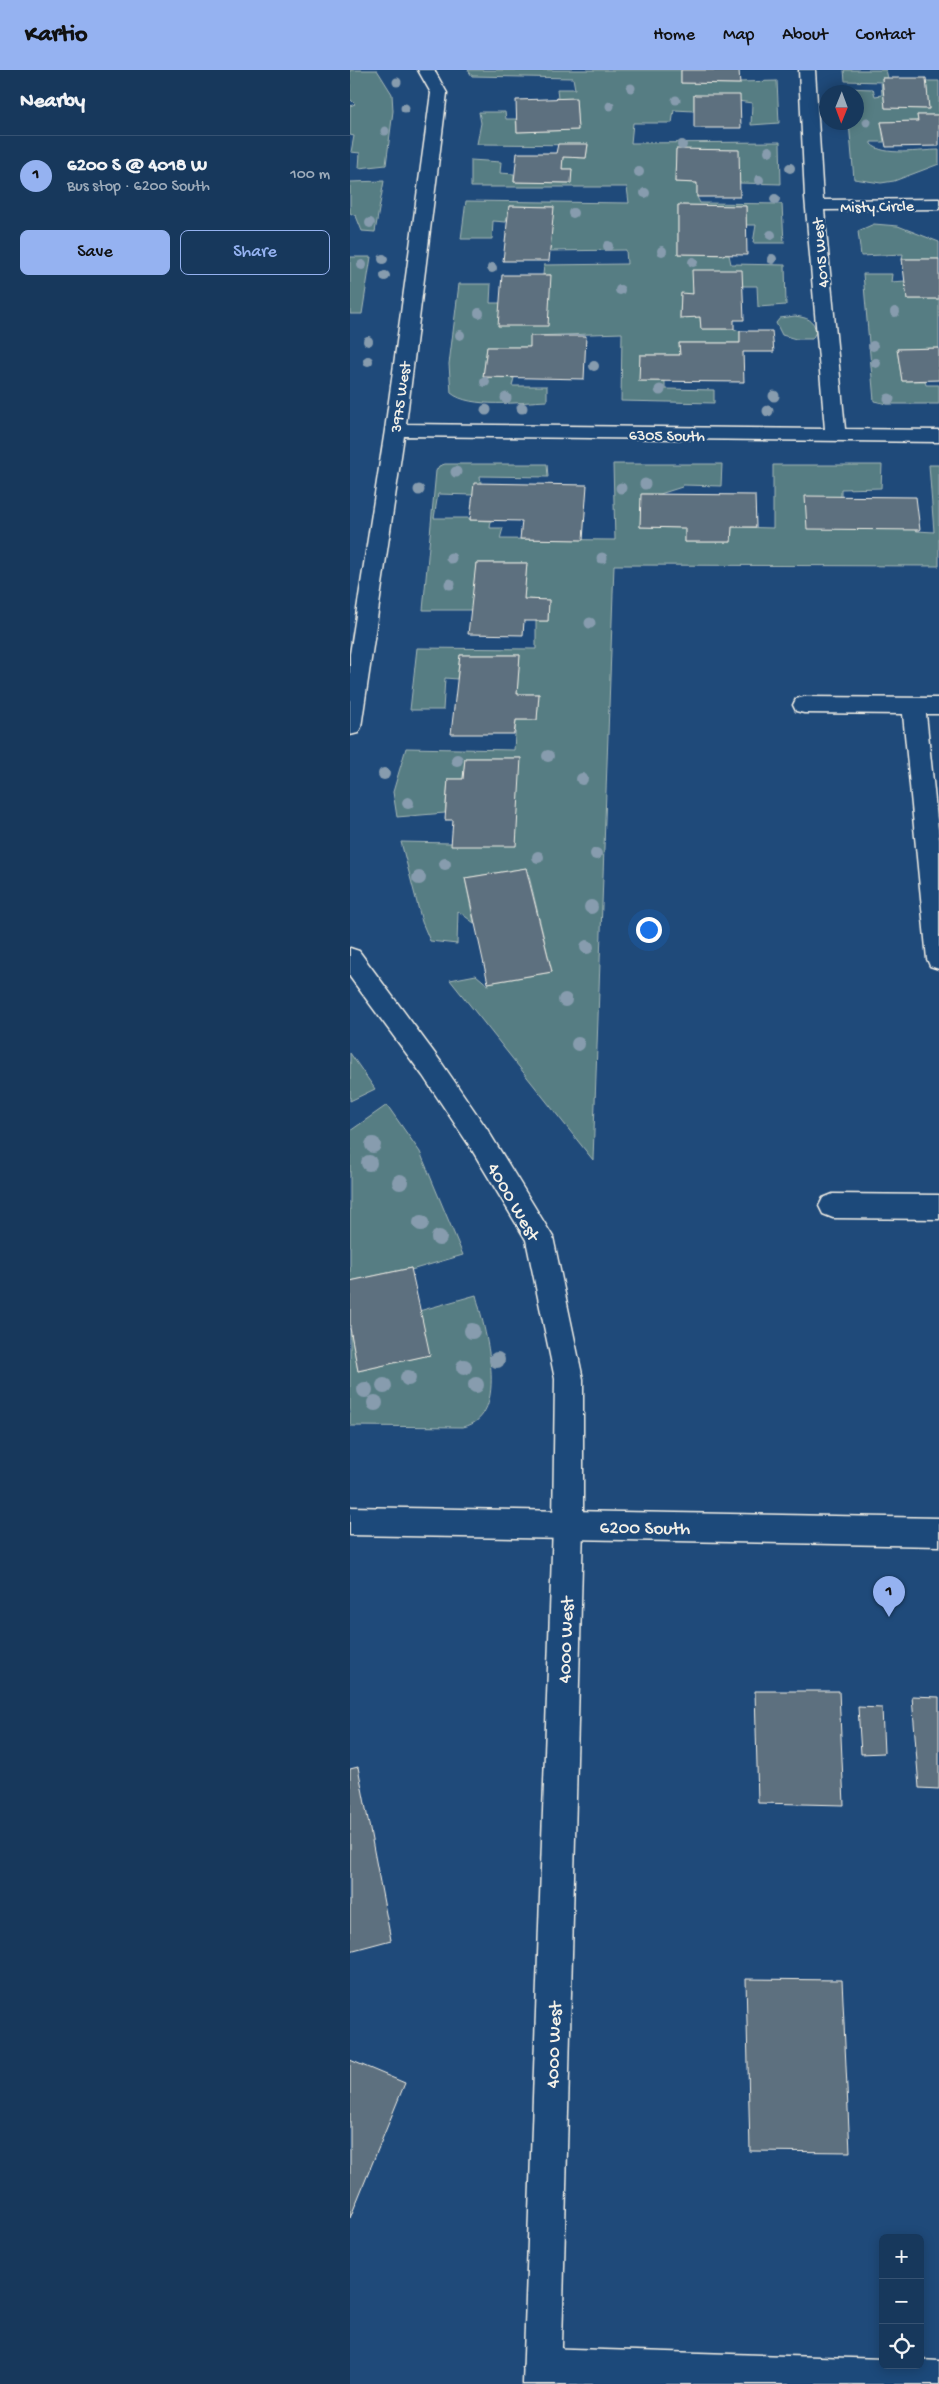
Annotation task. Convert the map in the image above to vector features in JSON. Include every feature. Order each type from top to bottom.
[{"type":"street","name":"3975 West","points":[[350,727],[395,430],[439,93],[426,70]]},
{"type":"street","name":"4015 West","points":[[808,70],[815,205],[836,436]]},
{"type":"street","name":"Misty Circle","points":[[815,205],[939,204]]},
{"type":"street","name":"6305 South","points":[[395,430],[939,436]]},
{"type":"street","points":[[804,705],[939,706]]},
{"type":"street","points":[[914,706],[939,959]]},
{"type":"street","name":"4000 West","points":[[350,958],[438,1076],[539,1237],[569,1379],[568,1525],[542,2376]]},
{"type":"street","points":[[833,1206],[939,1208]]},
{"type":"street","name":"6200 South","points":[[350,1521],[939,1532]]},
{"type":"street","points":[[542,2376],[939,2380]]},
{"type":"green space","points":[[350,70],[377,70],[392,94],[393,111],[386,165],[359,168],[360,153],[351,152],[354,136],[350,135],[350,106],[355,104],[350,99]]},
{"type":"green space","points":[[468,70],[681,70],[681,83],[739,84],[740,82],[777,81],[779,123],[751,125],[752,103],[694,95],[694,111],[674,110],[672,123],[633,123],[631,143],[780,142],[781,184],[739,183],[738,150],[676,150],[675,182],[697,183],[697,197],[700,203],[782,204],[784,243],[753,243],[756,225],[746,225],[746,206],[678,205],[678,254],[729,255],[731,264],[785,265],[786,305],[758,307],[757,286],[742,286],[693,270],[693,294],[681,294],[680,317],[700,317],[701,329],[734,329],[740,331],[740,343],[679,343],[680,355],[640,355],[640,381],[665,381],[665,389],[714,390],[714,403],[621,401],[622,333],[531,336],[530,347],[487,347],[483,377],[514,378],[512,386],[547,386],[547,401],[483,403],[460,398],[451,393],[449,364],[459,284],[491,284],[490,303],[500,303],[551,275],[543,275],[544,265],[627,264],[626,250],[549,251],[553,207],[509,206],[506,222],[493,221],[492,239],[461,239],[466,201],[629,203],[627,187],[471,187],[471,160],[501,162],[500,173],[514,174],[514,182],[570,183],[572,169],[562,169],[563,157],[586,158],[588,145],[477,144],[481,123],[479,112],[505,112],[506,119],[516,119],[517,132],[578,130],[576,99],[558,99],[557,89],[575,89],[573,78],[472,76]]},
{"type":"green space","points":[[844,70],[886,70],[888,78],[882,78],[885,108],[929,109],[926,81],[939,81],[939,115],[917,115],[918,121],[881,122],[884,142],[871,142],[871,144],[877,148],[893,152],[939,150],[939,164],[894,181],[881,183],[854,179],[850,130],[864,130],[864,89],[873,89],[875,96],[882,95],[881,82],[845,81]]},
{"type":"green space","points":[[384,181],[375,232],[362,231],[356,216],[350,213],[350,182]]},
{"type":"green space","points":[[874,224],[898,226],[939,242],[939,259],[902,259],[903,254],[861,256],[858,231]]},
{"type":"green space","points":[[350,257],[371,257],[362,314],[350,314]]},
{"type":"green space","points":[[863,274],[892,274],[891,282],[905,281],[907,299],[939,299],[939,348],[897,349],[902,381],[925,381],[926,385],[939,385],[939,404],[887,404],[874,401]]},
{"type":"green space","points":[[795,316],[806,319],[814,324],[816,332],[812,339],[796,339],[782,335],[776,323],[780,318]]},
{"type":"green space","points":[[445,464],[547,464],[548,477],[480,476],[481,483],[473,495],[438,494],[434,518],[470,518],[470,520],[491,521],[490,528],[503,528],[500,539],[615,540],[613,464],[722,464],[721,486],[683,485],[660,494],[642,494],[640,527],[685,528],[685,542],[731,542],[732,527],[773,528],[773,465],[882,465],[881,488],[841,489],[841,497],[917,531],[934,532],[929,465],[939,465],[939,566],[614,565],[593,1160],[450,980],[476,975],[489,986],[488,983],[552,972],[527,868],[465,878],[474,923],[458,911],[457,944],[430,941],[422,922],[401,842],[451,843],[521,758],[465,758],[463,779],[448,779],[445,813],[397,817],[393,792],[406,748],[514,750],[516,720],[537,720],[539,694],[517,694],[520,655],[460,655],[457,679],[445,678],[443,710],[410,710],[417,648],[536,649],[536,621],[548,621],[549,600],[524,599],[527,563],[476,563],[473,610],[423,610],[436,471],[439,466]]},
{"type":"green space","points":[[350,1053],[375,1089],[350,1101]]},
{"type":"green space","points":[[387,1105],[420,1152],[463,1255],[411,1270],[411,1268],[350,1281],[350,1131]]},
{"type":"green space","points":[[476,1295],[491,1369],[491,1389],[487,1407],[478,1420],[463,1427],[350,1426],[350,1328],[358,1371],[429,1355],[419,1311]]},
{"type":"building","points":[[681,70],[739,70],[740,84],[681,83]]},
{"type":"building","points":[[882,78],[926,78],[929,109],[885,108]]},
{"type":"building","points":[[694,95],[740,95],[741,128],[694,128]]},
{"type":"building","points":[[576,98],[578,130],[517,132],[516,100]]},
{"type":"building","points":[[917,115],[939,115],[939,146],[886,147],[881,122],[918,121]]},
{"type":"building","points":[[558,144],[588,144],[586,158],[563,157],[562,169],[572,169],[571,183],[514,182],[517,153],[556,153]]},
{"type":"building","points":[[676,149],[739,150],[740,197],[697,197],[697,183],[675,182]]},
{"type":"building","points":[[678,205],[746,206],[747,255],[678,254]]},
{"type":"building","points":[[509,206],[554,207],[549,261],[503,261]]},
{"type":"building","points":[[902,259],[939,259],[939,299],[907,299]]},
{"type":"building","points":[[692,270],[742,270],[744,320],[734,320],[734,329],[701,329],[700,317],[680,318],[681,293],[693,294]]},
{"type":"building","points":[[502,275],[551,275],[548,326],[498,326]]},
{"type":"building","points":[[740,331],[772,331],[774,352],[743,352],[744,382],[639,381],[640,355],[680,355],[679,343],[740,343]]},
{"type":"building","points":[[530,336],[586,336],[584,379],[483,377],[487,347],[530,347]]},
{"type":"building","points":[[939,348],[939,380],[902,381],[897,349]]},
{"type":"building","points":[[474,483],[587,485],[583,540],[520,539],[522,521],[470,520]]},
{"type":"building","points":[[641,494],[755,495],[756,527],[732,527],[731,542],[685,542],[685,528],[640,527]]},
{"type":"building","points":[[805,496],[916,497],[920,530],[807,529]]},
{"type":"building","points":[[476,563],[527,563],[524,599],[549,600],[548,621],[524,621],[523,635],[468,634]]},
{"type":"building","points":[[460,655],[520,655],[517,694],[539,694],[537,720],[516,720],[514,734],[451,734]]},
{"type":"building","points":[[465,758],[521,758],[516,846],[451,846],[453,820],[445,820],[448,779],[463,779]]},
{"type":"building","points":[[526,868],[552,972],[488,983],[465,878]]},
{"type":"building","points":[[411,1268],[430,1355],[358,1371],[350,1328],[350,1281]]},
{"type":"building","points":[[755,1691],[839,1691],[844,1805],[758,1803]]},
{"type":"building","points":[[912,1696],[939,1697],[939,1789],[919,1788]]},
{"type":"building","points":[[858,1707],[882,1708],[884,1753],[861,1754]]},
{"type":"building","points":[[358,1767],[391,1940],[350,1951],[350,1769]]},
{"type":"building","points":[[746,1979],[842,1980],[850,2152],[750,2151]]},
{"type":"building","points":[[350,2060],[405,2083],[350,2218]]},
{"type":"place","name":"6200 S @ 4018 W","points":[[889,1617]]}]
